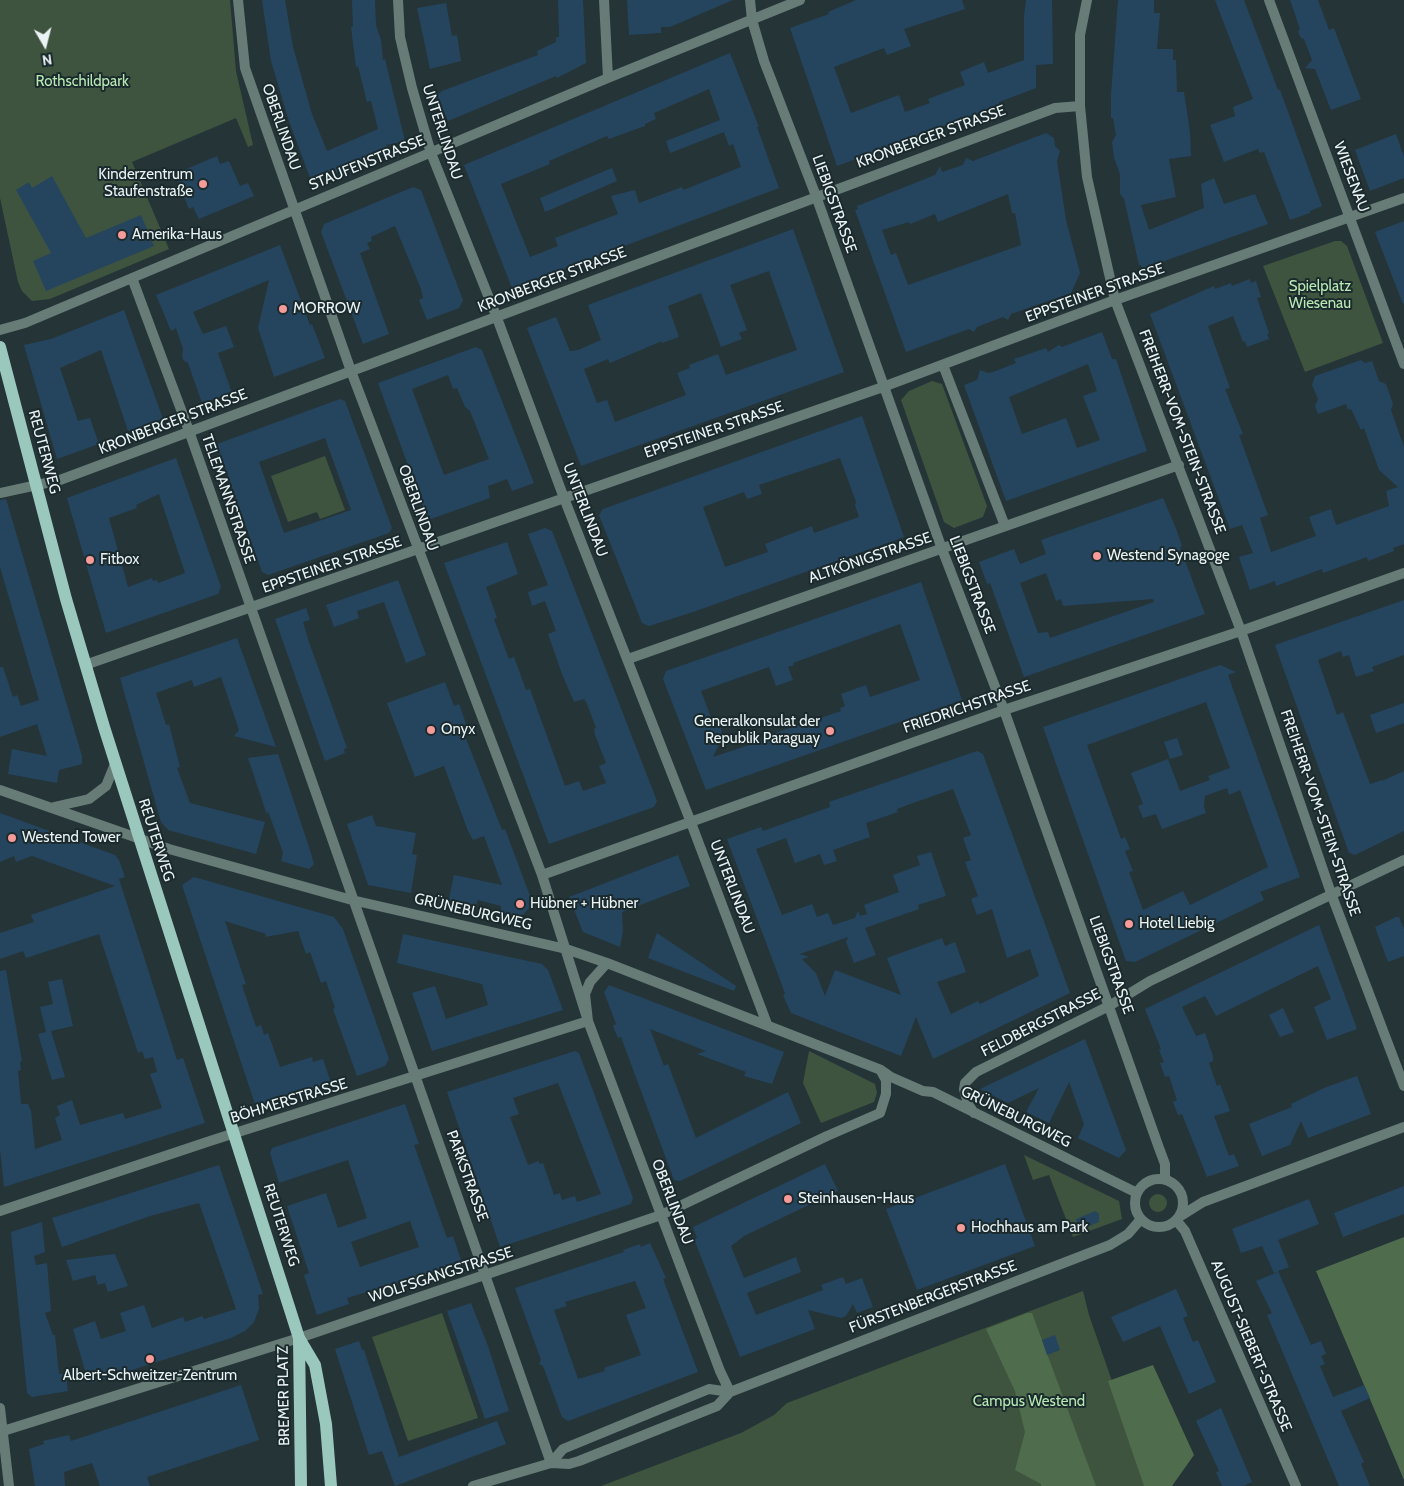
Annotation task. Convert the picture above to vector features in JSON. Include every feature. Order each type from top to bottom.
[{"type":"main road","name":"REUTERWEG","points":[[0,347],[85,665],[138,838],[298,1338]]},
{"type":"main road","name":"BREMER PLATZ","points":[[298,1338],[302,1430],[301,1486]]},
{"type":"main road","name":"BREMER PLATZ","points":[[298,1338],[315,1364],[326,1424],[330,1486]]},
{"type":"street","name":"OBERLINDAU","points":[[238,0],[246,68],[294,209],[418,551],[542,875],[588,1021],[720,1371],[730,1392]]},
{"type":"street","name":"UNTERLINDAU","points":[[398,0],[400,37],[412,88],[431,153],[497,318],[564,498],[628,658],[767,1024]]},
{"type":"street","points":[[604,0],[608,78]]},
{"type":"street","name":"LIEBIGSTRASSE","points":[[750,0],[752,20],[764,61],[816,196],[942,549],[1004,710],[1165,1164],[1165,1180]]},
{"type":"street","name":"STAUFENSTRASSE","points":[[0,330],[132,278],[608,78],[800,0]]},
{"type":"street","name":"FREIHERR-VOM-STEIN-STRASSE","points":[[1087,0],[1080,35],[1080,106],[1087,177],[1115,300],[1241,631],[1332,896],[1404,1086]]},
{"type":"street","name":"WIESENAU","points":[[1269,0],[1404,364]]},
{"type":"street","name":"KRONBERGER STRASSE","points":[[0,493],[36,487],[60,480],[1055,108],[1080,106]]},
{"type":"street","name":"EPPSTEINER STRASSE","points":[[85,665],[418,551],[883,387],[1115,300],[1404,198]]},
{"type":"street","name":"TELEMANNSTRASSE","points":[[132,278],[189,431],[352,900]]},
{"type":"street","points":[[943,365],[1005,526]]},
{"type":"street","name":"ALTKÖNIGSTRASSE","points":[[628,658],[1178,465]]},
{"type":"street","name":"FRIEDRICHSTRASSE","points":[[542,875],[690,820],[1004,710],[1241,631],[1404,573]]},
{"type":"street","points":[[50,808],[89,799],[106,786],[115,764]]},
{"type":"street","name":"GRÜNEBURGWEG","points":[[0,790],[169,849],[352,900],[566,949],[607,963],[767,1024],[881,1070],[891,1077],[933,1092],[1137,1192]]},
{"type":"street","name":"FELDBERGSTRASSE","points":[[975,1114],[968,1104],[964,1090],[965,1083],[976,1072],[1109,1006],[1150,981],[1332,896],[1404,860]]},
{"type":"street","name":"PARKSTRASSE","points":[[352,900],[488,1276],[551,1463]]},
{"type":"street","name":"OBERLINDAU","points":[[588,1021],[585,994],[590,982],[607,963]]},
{"type":"street","name":"BÖHMERSTRASSE","points":[[0,1212],[233,1134],[416,1078],[588,1021]]},
{"type":"street","name":"WOLFSGANGSTRASSE","points":[[1,1432],[488,1276],[661,1215],[827,1136],[880,1113],[886,1094],[886,1080],[881,1070]]},
{"type":"street","points":[[1177,1219],[1182,1206],[1182,1195],[1178,1187],[1165,1180],[1154,1179],[1137,1192],[1134,1202],[1135,1212],[1141,1219],[1154,1226],[1164,1227],[1177,1219],[1203,1202],[1404,1127]]},
{"type":"street","points":[[1182,1195],[1203,1202]]},
{"type":"street","name":"FÜRSTENBERGERSTRASSE","points":[[473,1486],[551,1463],[569,1464],[580,1461],[717,1406],[730,1392],[1110,1244],[1128,1234],[1141,1219]]},
{"type":"street","name":"AUGUST-SIEBERT-STRASSE","points":[[1177,1219],[1185,1231],[1296,1486]]},
{"type":"street","name":"FÜRSTENBERGERSTRASSE","points":[[551,1463],[563,1449],[709,1388],[730,1392]]},
{"type":"street","points":[[0,1408],[1,1432],[9,1486]]},
{"type":"green space","name":"Rothschildpark","points":[[0,0],[230,0],[236,71],[253,145],[248,147],[236,118],[132,162],[169,249],[50,299],[32,301],[22,291],[18,282],[0,198]]},
{"type":"green space","name":"Spielplatz Wiesenau","points":[[1335,241],[1341,241],[1347,246],[1383,343],[1305,372],[1263,266]]},
{"type":"green space","points":[[932,381],[942,384],[987,506],[983,517],[954,528],[944,522],[901,400],[909,391]]},
{"type":"green space","points":[[325,456],[345,510],[320,519],[317,512],[288,522],[271,476]]},
{"type":"green space","points":[[809,1051],[875,1084],[877,1093],[874,1102],[821,1123],[803,1083]]},
{"type":"green space","points":[[1024,1155],[1119,1201],[1122,1219],[1073,1237],[1049,1175],[1033,1180]]},
{"type":"green space","points":[[1158,1194],[1164,1197],[1167,1203],[1164,1209],[1158,1212],[1152,1209],[1149,1203],[1152,1197]]},
{"type":"green space","points":[[1404,1237],[1404,1480],[1316,1271]]},
{"type":"green space","name":"Campus Westend","points":[[1083,1291],[1089,1315],[1119,1401],[1154,1486],[601,1486],[741,1433],[774,1415],[787,1403]]},
{"type":"green space","points":[[442,1313],[478,1418],[408,1441],[372,1337]]},
{"type":"green space","points":[[1027,1313],[1032,1313],[1096,1486],[1041,1486],[1041,1484],[1015,1470],[1025,1432],[1015,1391],[986,1329]]},
{"type":"green space","points":[[1153,1365],[1194,1455],[1172,1486],[1144,1486],[1108,1381]]},
{"type":"building","points":[[262,0],[285,0],[293,47],[312,114],[327,151],[378,129],[371,101],[367,102],[358,66],[356,67],[351,27],[353,27],[352,0],[375,0],[376,25],[381,40],[383,60],[385,59],[405,141],[386,145],[389,151],[331,175],[330,171],[310,178],[289,121],[271,61]]},
{"type":"building","points":[[558,0],[583,0],[586,63],[557,78],[556,76],[448,121],[437,95],[442,91],[538,55],[537,51],[556,42],[556,37],[559,37]]},
{"type":"building","points":[[627,0],[733,0],[670,27],[661,27],[661,33],[629,35]]},
{"type":"building","points":[[856,0],[962,0],[965,9],[904,29],[911,46],[887,55],[884,48],[834,67],[851,113],[899,95],[905,112],[930,103],[928,99],[965,85],[960,72],[984,62],[988,73],[1024,60],[1026,0],[1052,0],[1053,64],[1036,65],[1036,88],[999,102],[1000,105],[837,166],[790,28],[829,14],[828,12]]},
{"type":"building","points":[[1118,0],[1154,0],[1154,13],[1160,13],[1157,49],[1173,49],[1173,60],[1176,60],[1177,92],[1184,92],[1190,132],[1191,156],[1169,159],[1176,197],[1141,205],[1149,230],[1204,208],[1201,184],[1214,178],[1224,204],[1255,194],[1268,224],[1142,269],[1141,265],[1139,265],[1124,199],[1120,194],[1120,174],[1114,158],[1112,142],[1116,135],[1113,118],[1111,118],[1111,95]]},
{"type":"building","points":[[1215,0],[1244,0],[1278,90],[1280,90],[1322,206],[1310,211],[1310,213],[1290,220],[1264,152],[1260,153],[1258,149],[1224,162],[1210,125],[1235,116],[1233,107],[1253,99]]},
{"type":"building","points":[[1290,0],[1318,0],[1329,30],[1334,28],[1361,99],[1331,110],[1315,69],[1305,68],[1312,60],[1304,39],[1301,38],[1298,32],[1300,29]]},
{"type":"building","points":[[446,3],[452,36],[457,35],[461,61],[430,69],[417,8]]},
{"type":"building","points":[[730,53],[759,127],[757,127],[779,188],[512,288],[464,165]],"holes":[[[709,89],[720,120],[666,141],[670,153],[724,132],[729,146],[733,144],[741,167],[683,190],[682,187],[639,203],[635,190],[611,196],[618,214],[555,238],[558,246],[530,257],[501,184],[550,164],[549,161],[607,136],[609,139],[645,126],[645,124],[656,119],[654,113]]]},
{"type":"building","points":[[1046,133],[1054,138],[1055,146],[1060,151],[1057,161],[1066,220],[1080,273],[1071,293],[1011,314],[1008,320],[1003,317],[977,327],[974,332],[969,329],[906,352],[855,210],[858,209],[857,206],[935,175],[940,166],[942,172],[963,165],[966,158],[973,161]],"holes":[[[1008,194],[1012,213],[1015,213],[1021,245],[908,285],[896,253],[891,255],[882,230],[909,222],[910,224],[935,214],[938,222]]]},
{"type":"building","points":[[1396,134],[1404,157],[1404,178],[1370,191],[1355,150]]},
{"type":"building","points":[[217,156],[220,164],[229,161],[240,186],[248,183],[254,196],[199,219],[193,207],[189,209],[178,182],[187,178],[184,170]]},
{"type":"building","points":[[612,168],[617,181],[545,212],[540,198]]},
{"type":"building","name":"Amerika-Haus","points":[[52,176],[86,238],[141,215],[154,246],[46,291],[33,261],[51,253],[16,190],[29,182],[32,188]]},
{"type":"building","points":[[413,187],[421,190],[463,300],[459,308],[427,320],[419,300],[423,298],[421,289],[395,226],[371,237],[372,241],[367,243],[370,249],[360,253],[389,334],[363,344],[321,232],[324,224]]},
{"type":"building","points":[[1404,221],[1404,303],[1403,304],[1375,232]]},
{"type":"building","points":[[793,229],[844,372],[581,466],[527,328],[556,317],[570,351],[578,350],[601,340],[588,305]],"holes":[[[769,271],[797,350],[726,375],[718,354],[689,365],[690,368],[677,373],[686,395],[615,422],[607,400],[597,403],[584,369],[608,359],[610,363],[662,341],[662,343],[679,337],[668,306],[701,293],[721,347],[742,339],[739,333],[747,330],[730,285]]]},
{"type":"building","points":[[280,245],[310,325],[312,324],[325,358],[274,377],[258,328],[269,280],[193,312],[203,334],[226,326],[234,347],[218,353],[232,393],[202,403],[188,363],[183,360],[183,349],[176,328],[171,331],[156,295]]},
{"type":"building","points":[[1250,279],[1251,283],[1256,281],[1261,297],[1257,298],[1269,333],[1267,334],[1269,339],[1247,347],[1245,341],[1243,342],[1233,316],[1208,326],[1230,388],[1225,389],[1243,434],[1239,435],[1268,515],[1260,518],[1271,552],[1316,536],[1309,517],[1331,509],[1336,525],[1389,506],[1386,491],[1398,487],[1379,470],[1364,428],[1361,430],[1351,409],[1348,410],[1346,404],[1318,414],[1315,406],[1318,399],[1312,385],[1315,376],[1361,360],[1365,363],[1372,361],[1379,381],[1386,384],[1393,404],[1391,410],[1404,447],[1404,544],[1393,548],[1394,551],[1368,561],[1367,557],[1323,573],[1322,569],[1276,586],[1275,581],[1250,590],[1239,557],[1253,553],[1242,525],[1230,529],[1150,314],[1214,286],[1215,289],[1231,283],[1232,286]]},
{"type":"building","points":[[124,310],[163,419],[128,431],[101,350],[60,368],[78,421],[90,418],[99,444],[57,459],[24,345],[51,339]]},
{"type":"building","points":[[1102,332],[1112,359],[1116,359],[1147,451],[1006,501],[964,385],[977,380],[980,370],[988,373],[993,372],[1016,363],[1014,359],[1046,348],[1048,352],[1059,345],[1062,347]],"holes":[[[1088,364],[1097,391],[1083,396],[1100,440],[1077,448],[1066,418],[1022,434],[1009,397]]]},
{"type":"building","points":[[476,347],[482,350],[534,483],[512,491],[507,479],[488,486],[490,498],[428,520],[378,383]],"holes":[[[448,375],[453,389],[457,388],[465,407],[470,411],[489,459],[444,475],[412,389]]]},
{"type":"building","points":[[340,399],[345,401],[392,528],[389,533],[268,575],[262,572],[217,444]],"holes":[[[325,438],[351,510],[284,533],[259,462]]]},
{"type":"building","points":[[862,416],[904,537],[649,626],[642,623],[599,515],[603,509]],"holes":[[[840,458],[856,502],[855,505],[859,517],[814,533],[812,526],[793,533],[765,544],[768,552],[725,567],[703,507],[744,492],[747,499],[762,494],[759,485]]]},
{"type":"building","points":[[176,458],[221,587],[218,594],[106,633],[67,498]],"holes":[[[159,494],[185,573],[158,583],[157,580],[153,581],[152,578],[128,587],[109,518],[137,508],[136,505]]]},
{"type":"building","points":[[1163,498],[1177,531],[1182,546],[1180,547],[1205,614],[1024,677],[990,583],[987,584],[979,562],[1014,549],[1020,564],[1046,554],[1041,540]],"holes":[[[1046,573],[1056,601],[1061,599],[1063,606],[1153,599],[1154,602],[1050,638],[1048,632],[1038,633],[1020,583]]]},
{"type":"building","points":[[6,499],[82,756],[82,764],[59,770],[57,783],[8,774],[12,749],[47,756],[37,724],[0,737],[0,667],[3,667],[13,697],[17,695],[21,706],[39,700],[0,567],[0,500]]},
{"type":"building","points":[[545,528],[552,531],[657,801],[654,807],[549,844],[444,563],[507,542],[518,574],[486,587],[497,618],[494,619],[509,659],[514,657],[526,690],[530,689],[565,786],[579,781],[583,791],[606,783],[599,766],[606,763],[595,735],[594,729],[596,728],[587,704],[584,699],[574,702],[562,674],[548,634],[556,631],[545,601],[532,606],[528,592],[548,585],[528,534]]},
{"type":"building","points":[[398,580],[426,655],[406,663],[384,602],[357,611],[359,618],[334,627],[326,605]]},
{"type":"building","points":[[921,582],[962,700],[706,790],[663,679],[666,671]],"holes":[[[900,624],[920,680],[870,697],[866,685],[841,694],[845,706],[840,708],[841,711],[775,733],[776,736],[713,757],[723,736],[720,726],[715,728],[701,691],[769,667],[776,686],[793,680],[788,667],[794,665],[793,663]]]},
{"type":"building","points":[[1404,600],[1404,655],[1372,667],[1374,671],[1356,677],[1349,655],[1343,657],[1341,651],[1318,660],[1337,715],[1343,712],[1370,784],[1404,771],[1404,831],[1355,855],[1349,853],[1275,645]]},
{"type":"building","points":[[306,608],[310,620],[303,622],[347,748],[344,749],[345,753],[325,761],[275,619]]},
{"type":"building","points":[[237,638],[276,747],[234,736],[239,730],[221,677],[194,687],[192,680],[156,693],[166,725],[169,724],[180,767],[177,768],[190,803],[265,822],[256,854],[168,830],[161,822],[120,678]]},
{"type":"building","points":[[1220,665],[1236,672],[1228,675],[1300,877],[1260,892],[1264,900],[1135,962],[1126,961],[1043,727]],"holes":[[[1206,702],[1230,768],[1208,776],[1210,780],[1180,791],[1168,759],[1131,773],[1143,804],[1138,806],[1143,818],[1156,814],[1162,829],[1206,813],[1204,806],[1205,796],[1227,788],[1229,795],[1240,790],[1268,867],[1190,905],[1183,891],[1143,910],[1129,872],[1133,871],[1125,851],[1130,849],[1125,837],[1121,839],[1087,745]]]},
{"type":"building","points":[[445,682],[454,706],[459,704],[468,729],[463,731],[502,830],[505,829],[533,904],[520,918],[501,914],[501,906],[478,900],[475,908],[448,903],[454,875],[502,885],[484,836],[473,840],[468,831],[444,766],[415,777],[387,703]]},
{"type":"building","points":[[1404,703],[1404,723],[1376,733],[1370,715]]},
{"type":"building","points":[[1177,738],[1183,755],[1170,759],[1164,742]]},
{"type":"building","points":[[977,751],[983,754],[1070,993],[933,1059],[916,1017],[901,1056],[791,1013],[727,839],[761,827],[763,831],[830,807],[829,802]],"holes":[[[953,789],[971,835],[963,838],[971,860],[965,862],[978,896],[971,899],[977,915],[992,909],[1007,958],[1030,949],[1039,976],[980,1004],[978,1001],[951,1014],[937,982],[966,972],[955,942],[945,946],[942,938],[887,958],[901,995],[835,970],[825,996],[816,973],[802,959],[809,957],[800,954],[848,937],[846,942],[854,963],[876,955],[865,928],[919,909],[918,905],[946,896],[931,852],[917,856],[920,865],[893,875],[899,892],[864,905],[867,914],[860,916],[858,911],[855,918],[833,925],[828,913],[817,917],[812,904],[782,915],[756,849],[786,838],[795,863],[820,854],[824,865],[837,861],[833,850],[870,837],[866,823],[898,812],[897,809]]]},
{"type":"building","points":[[278,754],[314,864],[309,869],[281,861],[283,853],[268,811],[267,815],[248,758]]},
{"type":"building","points":[[0,813],[115,855],[119,860],[125,877],[119,879],[177,1060],[183,1058],[205,1123],[4,1187],[0,1149],[0,971],[6,970],[22,1061],[20,1062],[21,1070],[18,1071],[21,1104],[28,1104],[31,1111],[35,1149],[62,1140],[55,1118],[60,1115],[57,1106],[72,1100],[80,1125],[123,1113],[125,1119],[162,1108],[150,1074],[157,1072],[153,1057],[145,1059],[142,1051],[138,1053],[99,934],[26,958],[23,951],[0,959],[0,933],[34,922],[31,915],[115,886],[32,856],[16,862],[14,856],[0,862]]},
{"type":"building","points":[[372,815],[376,826],[416,833],[412,854],[417,855],[411,893],[368,885],[347,824]]},
{"type":"building","points":[[678,855],[690,886],[622,912],[623,931],[620,947],[583,932],[569,897]]},
{"type":"building","points":[[194,877],[334,917],[343,929],[389,1059],[385,1066],[357,1076],[333,1009],[335,1008],[326,981],[321,983],[310,952],[306,954],[298,931],[265,937],[266,934],[225,921],[246,984],[242,985],[256,1027],[261,1025],[264,1035],[268,1033],[280,1067],[312,1057],[313,1062],[323,1059],[331,1083],[256,1107],[182,885]]},
{"type":"building","points":[[1399,917],[1404,929],[1404,956],[1388,962],[1375,927]]},
{"type":"building","points":[[1319,925],[1357,1029],[1327,1040],[1314,1007],[1331,999],[1318,966],[1216,1016],[1205,996],[1182,1007],[1196,1036],[1205,1033],[1213,1056],[1213,1061],[1209,1063],[1217,1086],[1220,1084],[1230,1111],[1214,1116],[1229,1156],[1234,1154],[1239,1166],[1207,1177],[1182,1114],[1178,1115],[1173,1102],[1177,1100],[1169,1076],[1165,1077],[1160,1063],[1164,1062],[1159,1050],[1161,1049],[1145,1009]]},
{"type":"building","points":[[657,933],[736,986],[734,991],[648,958]]},
{"type":"building","points":[[403,934],[542,964],[548,970],[563,1010],[432,1051],[412,993],[435,986],[446,1019],[488,1005],[482,984],[397,963]]},
{"type":"building","points":[[62,979],[73,1026],[51,1031],[65,1077],[52,1080],[38,1034],[46,1032],[40,1007],[53,1004],[48,982]]},
{"type":"building","points":[[609,985],[784,1052],[772,1084],[744,1076],[746,1072],[697,1054],[706,1051],[650,1029],[664,1066],[668,1064],[696,1138],[788,1092],[801,1123],[680,1181],[674,1180],[621,1037],[618,1038],[613,1026],[616,1024],[604,992]]},
{"type":"building","points":[[1283,1008],[1294,1032],[1280,1037],[1269,1015]]},
{"type":"building","points":[[1085,1039],[1126,1150],[1119,1158],[1078,1138],[1084,1124],[1069,1082],[1049,1123],[1026,1112],[1039,1088],[1008,1103],[980,1089]]},
{"type":"building","points":[[575,1051],[579,1053],[633,1198],[631,1204],[500,1247],[447,1092]],"holes":[[[558,1083],[601,1194],[577,1202],[575,1196],[562,1200],[560,1193],[554,1195],[543,1163],[539,1164],[539,1161],[528,1165],[510,1117],[519,1114],[513,1098]]]},
{"type":"building","points":[[1357,1076],[1371,1114],[1308,1138],[1301,1121],[1290,1145],[1262,1156],[1249,1124],[1292,1107],[1291,1104],[1324,1088]]},
{"type":"building","points":[[405,1104],[419,1144],[414,1145],[447,1238],[453,1236],[462,1263],[347,1298],[349,1304],[317,1315],[304,1275],[309,1273],[287,1206],[326,1193],[338,1228],[367,1218],[348,1160],[279,1183],[270,1153],[272,1148]],"holes":[[[410,1221],[419,1247],[360,1267],[351,1242]]]},
{"type":"building","points":[[825,1164],[838,1191],[744,1236],[731,1246],[744,1278],[796,1257],[801,1272],[747,1293],[756,1315],[823,1290],[821,1285],[843,1277],[846,1284],[862,1278],[873,1307],[857,1313],[853,1304],[846,1316],[841,1318],[808,1310],[815,1329],[740,1357],[694,1239],[697,1238],[693,1227]]},
{"type":"building","name":"Hochhaus am Park","points":[[1005,1164],[1035,1246],[917,1290],[886,1209]]},
{"type":"building","points":[[219,1165],[263,1294],[258,1295],[259,1309],[254,1322],[245,1331],[231,1338],[92,1383],[89,1373],[86,1374],[73,1329],[95,1321],[101,1339],[126,1331],[120,1313],[144,1305],[152,1328],[183,1317],[185,1322],[202,1316],[204,1319],[236,1309],[199,1203],[150,1216],[62,1247],[52,1218]]},
{"type":"building","points":[[1404,1186],[1404,1214],[1343,1237],[1334,1213]]},
{"type":"building","points":[[1309,1199],[1319,1224],[1278,1240],[1289,1267],[1278,1271],[1311,1345],[1321,1341],[1326,1354],[1321,1356],[1325,1364],[1320,1366],[1333,1397],[1364,1385],[1370,1398],[1341,1411],[1364,1462],[1361,1464],[1370,1486],[1339,1486],[1267,1315],[1272,1313],[1256,1281],[1278,1272],[1274,1273],[1262,1246],[1241,1253],[1232,1229]]},
{"type":"building","points":[[1095,1211],[1099,1214],[1099,1222],[1080,1230],[1076,1219]]},
{"type":"building","points":[[42,1222],[45,1252],[34,1256],[36,1265],[47,1263],[51,1311],[45,1313],[53,1335],[55,1335],[59,1374],[66,1373],[68,1391],[32,1397],[27,1393],[11,1232]]},
{"type":"building","points":[[650,1243],[666,1278],[663,1279],[698,1372],[568,1421],[562,1417],[543,1366],[539,1364],[541,1360],[515,1288],[624,1252],[623,1250],[640,1244],[641,1247]],"holes":[[[635,1281],[646,1308],[626,1315],[641,1355],[604,1368],[605,1371],[578,1379],[554,1310],[567,1306],[565,1302]]]},
{"type":"building","points":[[115,1254],[128,1286],[108,1292],[105,1283],[98,1285],[95,1275],[73,1281],[66,1260]]},
{"type":"building","points":[[1176,1289],[1188,1316],[1183,1318],[1193,1342],[1198,1340],[1216,1382],[1189,1394],[1160,1326],[1123,1342],[1111,1317]]},
{"type":"building","points":[[471,1303],[488,1346],[509,1411],[485,1419],[447,1311]]},
{"type":"building","points":[[1055,1335],[1060,1350],[1047,1355],[1042,1340]]},
{"type":"building","points":[[359,1341],[362,1350],[364,1350],[399,1457],[497,1421],[506,1444],[395,1486],[382,1451],[369,1455],[335,1349]]},
{"type":"building","points":[[241,1385],[259,1440],[147,1477],[150,1486],[100,1486],[92,1463],[64,1472],[65,1486],[35,1486],[29,1449],[44,1444],[43,1441],[69,1435],[71,1441]]},
{"type":"building","points":[[1221,1408],[1252,1482],[1243,1486],[1222,1486],[1216,1472],[1219,1471],[1196,1421]]},
{"type":"place","name":"Kinderzentrum Staufenstraße","points":[[203,184]]},
{"type":"place","name":"Amerika-Haus","points":[[122,235]]},
{"type":"place","name":"MORROW","points":[[283,309]]},
{"type":"place","name":"Westend Synagoge","points":[[1097,556]]},
{"type":"place","name":"Fitbox","points":[[90,560]]},
{"type":"place","name":"Onyx","points":[[431,730]]},
{"type":"place","name":"Generalkonsulat der Republik Paraguay","points":[[830,731]]},
{"type":"place","name":"Westend Tower","points":[[12,838]]},
{"type":"place","name":"Hübner + Hübner","points":[[520,904]]},
{"type":"place","name":"Hotel Liebig","points":[[1129,924]]},
{"type":"place","name":"Steinhausen-Haus","points":[[788,1199]]},
{"type":"place","name":"Hochhaus am Park","points":[[961,1228]]},
{"type":"place","name":"Albert-Schweitzer-Zentrum","points":[[150,1359]]}]
